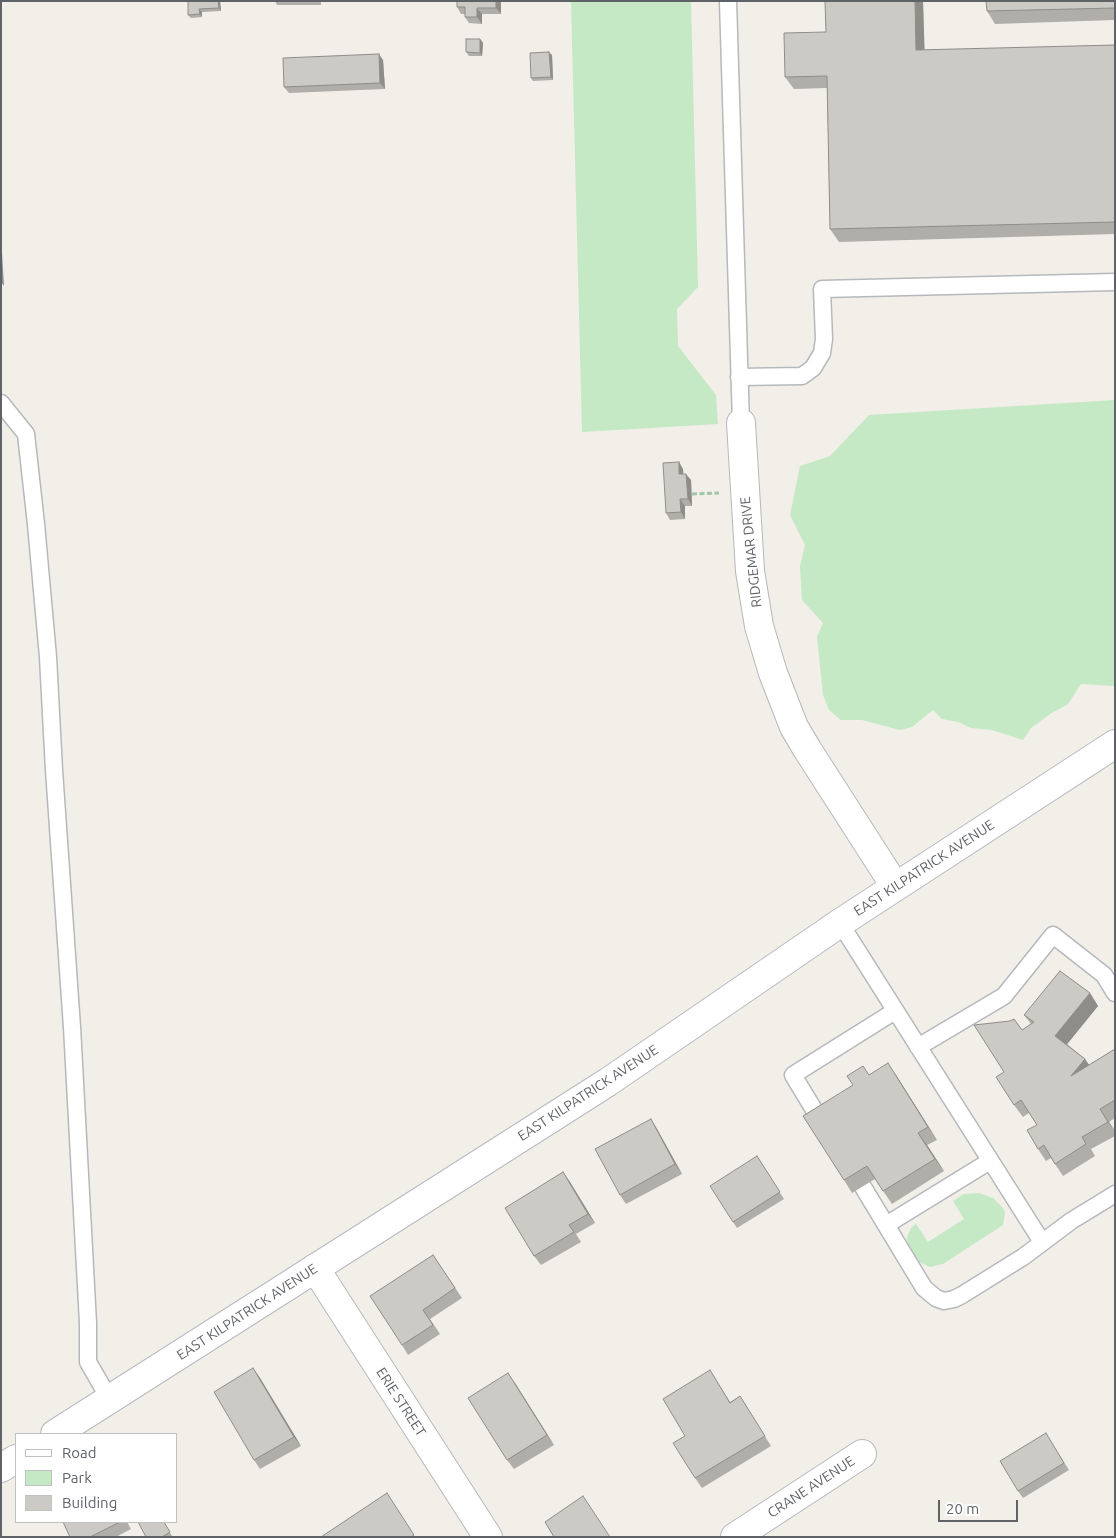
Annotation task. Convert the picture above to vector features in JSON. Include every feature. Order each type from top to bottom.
[{"type":"street","name":"RIDGEMAR DRIVE","points":[[741,423],[750,571],[759,626],[773,673],[794,727],[895,886]]},
{"type":"street","name":"EAST KILPATRICK AVENUE","points":[[57,1433],[608,1082],[895,886],[1115,744]]},
{"type":"street","name":"ERIE STREET","points":[[315,1268],[488,1537]]},
{"type":"street","name":"CRANE AVENUE","points":[[735,1537],[862,1454]]},
{"type":"street","points":[[1,1468],[15,1460]]},
{"type":"lane","points":[[728,1],[737,345],[741,423]]},
{"type":"lane","points":[[739,377],[802,376],[813,368],[822,353],[824,339],[822,289],[1115,282]]},
{"type":"lane","points":[[1,403],[26,434],[36,524],[48,657],[73,1036],[88,1323],[88,1362],[110,1400]]},
{"type":"lane","points":[[840,923],[1042,1242]]},
{"type":"lane","points":[[918,1047],[1004,996],[1053,935],[1104,975],[1115,993]]},
{"type":"lane","points":[[822,1123],[792,1075],[895,1010]]},
{"type":"lane","points":[[886,1225],[990,1161]]},
{"type":"lane","points":[[863,1186],[924,1288],[936,1298],[944,1301],[962,1295],[1115,1194]]},
{"type":"green space","points":[[571,1],[691,1],[698,287],[677,309],[678,346],[716,395],[718,424],[582,432]]},
{"type":"green space","points":[[1115,400],[1115,687],[1081,684],[1068,704],[1031,728],[1023,740],[992,730],[971,728],[958,722],[942,719],[933,710],[912,727],[900,730],[862,720],[841,720],[829,710],[823,695],[817,637],[823,623],[802,600],[800,566],[805,545],[790,515],[800,466],[830,456],[869,415]]},
{"type":"green space","points":[[979,1193],[993,1198],[1003,1208],[1005,1212],[1003,1225],[943,1264],[930,1267],[919,1262],[908,1247],[907,1237],[911,1228],[916,1224],[928,1242],[964,1219],[953,1201],[964,1194]]},
{"type":"building","points":[[188,1],[218,1],[219,8],[199,9],[200,14],[188,15]]},
{"type":"building","points":[[457,1],[496,1],[496,8],[477,8],[477,17],[465,17],[465,7],[457,7]]},
{"type":"building","points":[[825,1],[915,1],[916,50],[1115,45],[1115,222],[830,229],[827,76],[785,77],[784,33],[826,32]]},
{"type":"building","points":[[986,1],[1115,1],[1115,8],[987,11]]},
{"type":"building","points":[[466,39],[480,39],[480,53],[466,52]]},
{"type":"building","points":[[549,52],[551,77],[531,78],[530,53]]},
{"type":"building","points":[[379,54],[380,83],[284,87],[283,58]]},
{"type":"building","points":[[679,462],[679,474],[686,474],[688,499],[680,499],[681,512],[666,513],[663,463]]},
{"type":"building","points":[[1060,971],[1090,993],[1055,1036],[1085,1059],[1071,1076],[1115,1049],[1115,1100],[1100,1109],[1108,1122],[1082,1137],[1086,1144],[1055,1164],[1044,1145],[1038,1149],[1027,1130],[1037,1125],[1021,1100],[1014,1105],[996,1077],[1004,1072],[974,1025],[1014,1019],[1022,1030],[1034,1022],[1024,1015]]},
{"type":"building","points":[[888,1063],[928,1127],[918,1133],[935,1159],[883,1191],[867,1166],[844,1180],[803,1116],[853,1085],[847,1076],[863,1066],[869,1075]]},
{"type":"building","points":[[651,1119],[675,1164],[620,1195],[595,1149]]},
{"type":"building","points":[[757,1156],[780,1192],[733,1222],[710,1186]]},
{"type":"building","points":[[563,1172],[588,1214],[569,1225],[574,1232],[534,1256],[505,1208]]},
{"type":"building","points":[[433,1255],[455,1288],[423,1310],[433,1325],[402,1345],[370,1296]]},
{"type":"building","points":[[253,1368],[294,1437],[254,1460],[214,1392]]},
{"type":"building","points":[[710,1370],[730,1403],[740,1396],[765,1436],[695,1478],[673,1443],[685,1436],[663,1399]]},
{"type":"building","points":[[508,1373],[547,1435],[507,1460],[468,1398]]},
{"type":"building","points":[[1046,1433],[1064,1463],[1018,1491],[1000,1461]]},
{"type":"building","points":[[387,1493],[414,1535],[411,1537],[321,1537]]},
{"type":"building","points":[[583,1496],[610,1537],[554,1537],[545,1522]]},
{"type":"building","points":[[63,1523],[118,1523],[90,1537],[70,1537]]},
{"type":"building","points":[[139,1523],[165,1523],[170,1532],[162,1537],[146,1537]]}]
